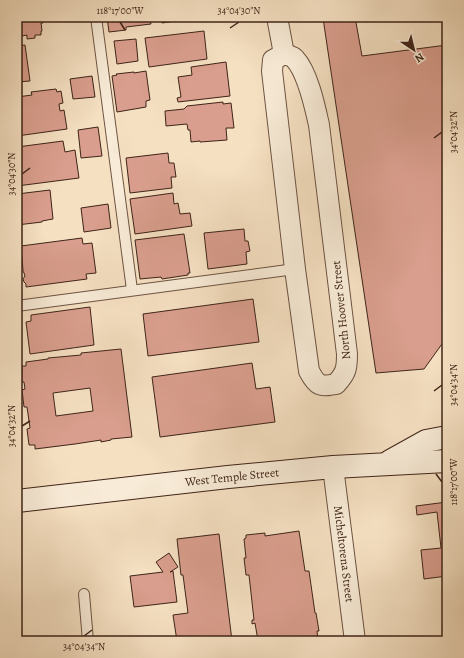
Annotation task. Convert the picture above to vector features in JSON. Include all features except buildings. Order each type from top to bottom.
[{"type":"main road","points":[[385,464],[426,441],[447,437]]},
{"type":"main road","name":"West Temple Street","points":[[17,501],[228,476],[333,467],[447,461]]},
{"type":"street","points":[[277,17],[284,54]]},
{"type":"street","name":"North Hoover Street","points":[[284,54],[294,58],[305,73],[319,125],[347,354],[347,367],[343,376],[336,384],[324,386],[314,381],[309,371],[295,269],[272,71],[273,60],[284,54]]},
{"type":"street","name":"Micheltorena Street","points":[[333,467],[354,641]]},
{"type":"lane","points":[[96,17],[132,290]]},
{"type":"lane","points":[[17,306],[295,269]]},
{"type":"lane","points":[[84,594],[88,641]]}]
